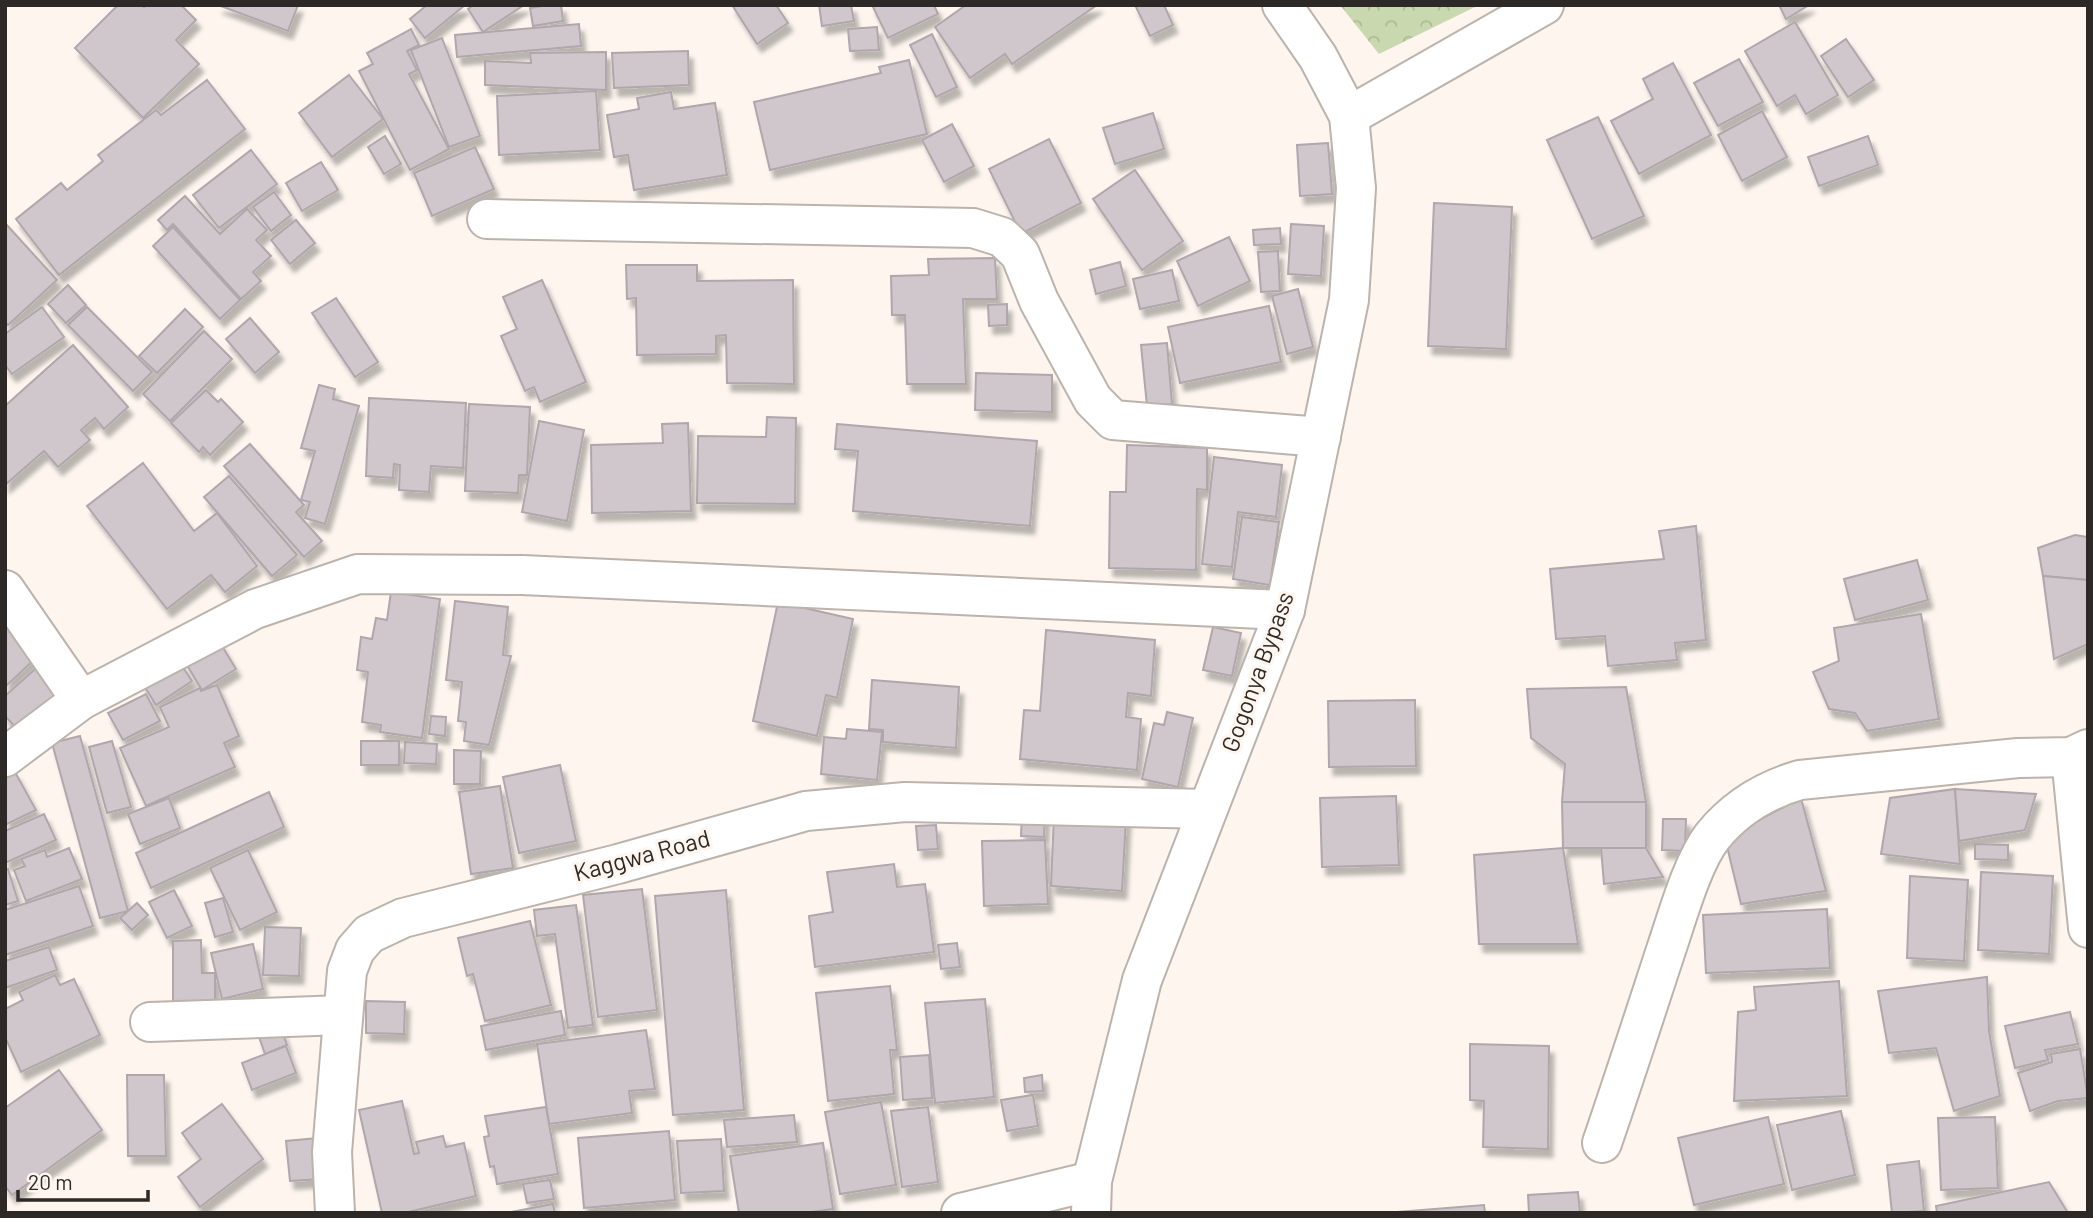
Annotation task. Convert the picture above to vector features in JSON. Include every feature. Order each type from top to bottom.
[{"type":"street","points":[[1282,5],[1318,57],[1349,116],[1544,5]]},
{"type":"street","name":"Gogonya Bypass","points":[[1092,1197],[1142,980],[1285,610],[1349,300],[1356,188],[1349,116]]},
{"type":"street","points":[[487,219],[973,228],[1002,237],[1020,254],[1039,301],[1093,400],[1114,421],[1321,437]]},
{"type":"street","points":[[5,757],[81,700],[255,609],[358,574],[522,575],[1285,610]]},
{"type":"street","points":[[5,590],[81,700]]},
{"type":"street","points":[[1602,1143],[1686,889],[1710,839],[1729,818],[1774,787],[1800,780],[2079,753],[2088,928]]},
{"type":"street","name":"Kaggwa Road","points":[[335,1213],[332,1152],[347,971],[355,950],[369,934],[403,918],[618,864],[806,811],[905,802],[1207,808]]},
{"type":"street","points":[[150,1022],[344,1015]]},
{"type":"street","points":[[961,1213],[1092,1197]]},
{"type":"green space","points":[[1340,5],[1479,5],[1379,54]]},
{"type":"building","points":[[118,5],[181,5],[196,20],[176,40],[199,64],[143,118],[75,48]]},
{"type":"building","points":[[218,5],[298,5],[288,31]]},
{"type":"building","points":[[427,5],[465,5],[425,38],[410,19]]},
{"type":"building","points":[[474,5],[524,5],[483,32],[468,9]]},
{"type":"building","points":[[561,5],[563,21],[533,26],[530,8]]},
{"type":"building","points":[[732,5],[776,5],[788,23],[757,44]]},
{"type":"building","points":[[819,5],[851,5],[854,21],[822,26]]},
{"type":"building","points":[[872,5],[934,5],[938,14],[888,38]]},
{"type":"building","points":[[966,5],[1097,5],[1012,64],[1005,54],[970,78],[935,27]]},
{"type":"building","points":[[1135,5],[1164,5],[1173,25],[1150,36]]},
{"type":"building","points":[[1779,5],[1809,5],[1786,19]]},
{"type":"building","points":[[1795,22],[1838,95],[1806,114],[1795,95],[1777,106],[1745,51]]},
{"type":"building","points":[[579,24],[581,46],[457,57],[455,35]]},
{"type":"building","points":[[877,27],[879,50],[850,51],[848,29]]},
{"type":"building","points":[[411,29],[419,45],[407,51],[417,70],[409,74],[449,149],[410,170],[359,71],[373,64],[367,53]]},
{"type":"building","points":[[932,34],[957,87],[936,97],[910,45]]},
{"type":"building","points":[[442,38],[480,136],[449,147],[411,50]]},
{"type":"building","points":[[1846,39],[1874,80],[1848,97],[1821,56]]},
{"type":"building","points":[[688,51],[689,85],[614,88],[612,53]]},
{"type":"building","points":[[606,52],[606,90],[485,85],[485,61],[531,63],[530,53]]},
{"type":"building","points":[[1739,59],[1763,102],[1718,126],[1694,83]]},
{"type":"building","points":[[909,60],[927,134],[770,170],[754,102],[881,73],[879,67]]},
{"type":"building","points":[[1673,63],[1711,135],[1639,174],[1611,121],[1653,99],[1643,79]]},
{"type":"building","points":[[349,75],[383,119],[332,157],[299,113]]},
{"type":"building","points":[[207,80],[245,129],[59,275],[16,219],[61,183],[67,190],[103,161],[98,155],[156,110],[161,115]]},
{"type":"building","points":[[596,91],[600,150],[499,155],[497,96]]},
{"type":"building","points":[[671,92],[674,109],[715,103],[727,175],[634,190],[628,155],[614,157],[607,115],[639,109],[637,98]]},
{"type":"building","points":[[1762,111],[1787,157],[1742,181],[1718,135]]},
{"type":"building","points":[[1153,113],[1164,149],[1115,164],[1103,128]]},
{"type":"building","points":[[1598,117],[1644,216],[1592,239],[1547,140]]},
{"type":"building","points":[[952,124],[974,166],[944,182],[922,140]]},
{"type":"building","points":[[385,136],[401,164],[384,174],[368,147]]},
{"type":"building","points":[[1868,136],[1878,165],[1819,186],[1808,157]]},
{"type":"building","points":[[1049,139],[1081,203],[1021,234],[989,169]]},
{"type":"building","points":[[1328,143],[1332,194],[1300,196],[1297,145]]},
{"type":"building","points":[[475,147],[494,189],[432,216],[414,173]]},
{"type":"building","points":[[251,150],[277,184],[219,228],[193,195]]},
{"type":"building","points":[[321,162],[338,190],[302,211],[286,183]]},
{"type":"building","points":[[1135,170],[1183,241],[1142,270],[1093,199]]},
{"type":"building","points":[[274,192],[291,215],[271,231],[253,207]]},
{"type":"building","points":[[185,196],[220,234],[247,209],[267,230],[256,240],[271,256],[253,272],[261,281],[241,299],[173,224],[167,230],[158,220]]},
{"type":"building","points":[[1434,203],[1512,207],[1506,349],[1428,346]]},
{"type":"building","points":[[296,220],[315,243],[290,264],[271,240]]},
{"type":"building","points":[[5,223],[57,280],[8,325],[5,322]]},
{"type":"building","points":[[1291,224],[1324,226],[1321,276],[1288,274]]},
{"type":"building","points":[[173,227],[240,300],[220,319],[153,246]]},
{"type":"building","points":[[1280,228],[1281,244],[1254,245],[1253,230]]},
{"type":"building","points":[[1229,237],[1250,281],[1198,306],[1177,261]]},
{"type":"building","points":[[1278,251],[1280,291],[1261,292],[1258,252]]},
{"type":"building","points":[[995,258],[997,299],[963,299],[966,384],[907,384],[905,315],[892,315],[891,276],[929,275],[928,259]]},
{"type":"building","points":[[1120,262],[1126,286],[1096,294],[1090,270]]},
{"type":"building","points":[[626,265],[697,265],[697,281],[793,280],[794,384],[727,383],[726,335],[716,336],[716,354],[637,355],[636,298],[627,299]]},
{"type":"building","points":[[1172,270],[1179,301],[1140,309],[1133,279]]},
{"type":"building","points":[[542,280],[586,382],[540,402],[534,387],[525,391],[501,336],[517,329],[503,297]]},
{"type":"building","points":[[68,285],[86,305],[66,323],[48,304]]},
{"type":"building","points":[[1298,289],[1313,347],[1287,354],[1272,296]]},
{"type":"building","points":[[336,298],[378,362],[355,377],[312,313]]},
{"type":"building","points":[[1007,304],[1007,325],[989,326],[988,305]]},
{"type":"building","points":[[1269,306],[1281,362],[1180,383],[1168,327]]},
{"type":"building","points":[[42,307],[64,337],[12,374],[5,365],[5,334]]},
{"type":"building","points":[[87,307],[152,372],[133,391],[68,325]]},
{"type":"building","points":[[185,309],[203,327],[157,373],[139,356]]},
{"type":"building","points":[[250,318],[279,352],[255,373],[226,339]]},
{"type":"building","points":[[204,331],[232,359],[170,421],[143,394]]},
{"type":"building","points":[[1167,343],[1172,404],[1147,406],[1141,345]]},
{"type":"building","points":[[73,345],[128,407],[104,429],[95,418],[81,430],[90,440],[58,467],[44,451],[5,485],[5,406]]},
{"type":"building","points":[[976,373],[1052,375],[1052,412],[975,410]]},
{"type":"building","points":[[319,385],[335,389],[333,399],[359,406],[325,524],[305,518],[310,502],[301,500],[315,451],[301,448]]},
{"type":"building","points":[[206,390],[218,402],[221,399],[243,422],[210,455],[203,447],[199,452],[171,423]]},
{"type":"building","points":[[369,398],[466,403],[463,468],[431,466],[429,492],[399,490],[400,465],[394,464],[393,478],[366,476]]},
{"type":"building","points":[[469,404],[530,407],[527,475],[519,475],[518,493],[465,491]]},
{"type":"building","points":[[767,417],[796,418],[795,504],[697,503],[698,436],[766,437]]},
{"type":"building","points":[[539,421],[584,430],[567,521],[522,512]]},
{"type":"building","points":[[688,423],[691,511],[592,513],[591,445],[663,443],[662,424]]},
{"type":"building","points":[[837,424],[1037,441],[1030,526],[853,511],[858,451],[835,449]]},
{"type":"building","points":[[250,444],[304,505],[296,512],[322,541],[304,557],[224,466]]},
{"type":"building","points":[[1127,445],[1207,448],[1207,490],[1197,489],[1196,570],[1109,568],[1110,492],[1126,492]]},
{"type":"building","points":[[1214,457],[1282,465],[1276,517],[1238,512],[1232,567],[1202,564]]},
{"type":"building","points":[[143,463],[194,531],[217,513],[257,566],[225,592],[211,575],[167,609],[87,506]]},
{"type":"building","points":[[229,476],[297,555],[272,576],[204,497]]},
{"type":"building","points":[[1242,517],[1279,522],[1270,585],[1233,579]]},
{"type":"building","points":[[1696,526],[1706,640],[1675,643],[1677,660],[1608,666],[1605,636],[1556,639],[1550,569],[1664,559],[1659,531]]},
{"type":"building","points":[[2075,535],[2088,537],[2088,580],[2043,576],[2038,548]]},
{"type":"building","points":[[1917,560],[1928,600],[1855,620],[1844,579]]},
{"type":"building","points":[[2043,576],[2088,580],[2088,644],[2054,659]]},
{"type":"building","points":[[391,592],[440,599],[422,738],[380,732],[381,725],[362,722],[368,672],[357,670],[361,637],[372,639],[376,618],[387,620]]},
{"type":"building","points":[[455,601],[508,607],[503,655],[511,656],[489,745],[464,741],[466,722],[458,721],[462,682],[446,680]]},
{"type":"building","points":[[778,602],[853,619],[837,698],[826,695],[817,736],[753,721]]},
{"type":"building","points":[[1921,614],[1939,719],[1867,731],[1855,713],[1829,709],[1813,672],[1839,661],[1834,628]]},
{"type":"building","points":[[5,622],[37,657],[5,687]]},
{"type":"building","points":[[1213,627],[1241,633],[1232,676],[1203,670]]},
{"type":"building","points":[[1046,630],[1155,640],[1151,696],[1128,693],[1126,717],[1141,719],[1137,770],[1020,759],[1024,710],[1040,711]]},
{"type":"building","points":[[219,641],[236,669],[202,690],[185,662]]},
{"type":"building","points":[[176,657],[192,681],[156,705],[141,681]]},
{"type":"building","points":[[44,661],[67,687],[19,731],[5,716],[5,696]]},
{"type":"building","points":[[872,680],[959,687],[956,748],[883,742],[883,730],[869,729]]},
{"type":"building","points":[[217,685],[239,736],[224,743],[235,767],[146,806],[120,748],[169,727],[160,707],[200,688],[201,691]]},
{"type":"building","points":[[1626,687],[1646,802],[1562,802],[1565,764],[1531,738],[1527,689]]},
{"type":"building","points":[[146,694],[160,721],[123,740],[108,713]]},
{"type":"building","points":[[1415,700],[1416,766],[1329,767],[1328,701]]},
{"type":"building","points":[[1167,712],[1193,718],[1178,787],[1142,779],[1154,723],[1164,725]]},
{"type":"building","points":[[431,716],[446,717],[445,736],[429,734]]},
{"type":"building","points":[[847,729],[882,732],[877,780],[821,774],[824,737],[846,739]]},
{"type":"building","points":[[80,736],[128,911],[100,918],[52,743]]},
{"type":"building","points":[[112,741],[131,807],[107,813],[89,747]]},
{"type":"building","points":[[361,741],[399,741],[399,765],[361,765]]},
{"type":"building","points":[[405,742],[437,744],[436,764],[404,763]]},
{"type":"building","points":[[454,750],[481,751],[480,784],[454,784]]},
{"type":"building","points":[[560,765],[576,841],[519,853],[503,777]]},
{"type":"building","points":[[15,772],[36,810],[5,825],[5,779]]},
{"type":"building","points":[[500,786],[513,868],[471,874],[459,792]]},
{"type":"building","points":[[1955,789],[1960,864],[1881,854],[1890,798]]},
{"type":"building","points":[[1955,789],[2036,794],[2025,830],[1959,841]]},
{"type":"building","points":[[269,792],[284,827],[151,888],[136,853]]},
{"type":"building","points":[[1396,796],[1399,865],[1322,867],[1320,798]]},
{"type":"building","points":[[169,798],[180,828],[140,844],[128,814]]},
{"type":"building","points":[[1801,798],[1826,891],[1741,904],[1725,838]]},
{"type":"building","points":[[1562,802],[1646,802],[1646,848],[1563,848]]},
{"type":"building","points":[[1022,813],[1045,813],[1044,837],[1021,836]]},
{"type":"building","points":[[44,814],[56,840],[5,863],[5,831]]},
{"type":"building","points":[[1054,814],[1126,818],[1122,891],[1051,886]]},
{"type":"building","points":[[1663,819],[1686,819],[1685,851],[1662,850]]},
{"type":"building","points":[[936,825],[938,849],[918,850],[916,826]]},
{"type":"building","points":[[1045,840],[1048,904],[984,906],[982,841]]},
{"type":"building","points":[[1975,844],[2008,845],[2008,860],[1975,859]]},
{"type":"building","points":[[69,848],[82,879],[26,901],[14,870],[25,866],[21,859],[45,850],[47,857]]},
{"type":"building","points":[[1563,848],[1578,944],[1479,944],[1474,855]]},
{"type":"building","points":[[1601,848],[1646,848],[1663,877],[1604,884]]},
{"type":"building","points":[[248,850],[277,912],[240,930],[210,868]]},
{"type":"building","points":[[894,864],[897,887],[925,884],[934,952],[815,967],[809,916],[833,912],[827,872]]},
{"type":"building","points":[[8,869],[18,901],[5,905],[5,870]]},
{"type":"building","points":[[1981,872],[2053,876],[2049,954],[1978,950]]},
{"type":"building","points":[[1910,876],[1968,880],[1964,961],[1907,958]]},
{"type":"building","points":[[79,886],[93,926],[5,955],[5,910]]},
{"type":"building","points":[[642,889],[657,1010],[598,1017],[583,895]]},
{"type":"building","points":[[174,890],[192,926],[167,938],[149,902]]},
{"type":"building","points":[[726,890],[744,1110],[673,1115],[655,896]]},
{"type":"building","points":[[223,898],[233,932],[215,937],[205,903]]},
{"type":"building","points":[[137,903],[148,915],[132,930],[120,918]]},
{"type":"building","points":[[576,905],[593,1025],[568,1028],[555,934],[537,936],[534,910]]},
{"type":"building","points":[[1827,909],[1830,968],[1706,973],[1703,915]]},
{"type":"building","points":[[530,921],[551,1005],[485,1021],[473,974],[467,976],[458,938]]},
{"type":"building","points":[[265,927],[301,928],[299,976],[263,975]]},
{"type":"building","points":[[201,940],[202,973],[215,973],[215,1004],[173,1004],[173,941]]},
{"type":"building","points":[[957,943],[960,967],[941,969],[938,945]]},
{"type":"building","points":[[253,944],[263,989],[222,999],[211,953]]},
{"type":"building","points":[[49,947],[57,970],[5,988],[5,961]]},
{"type":"building","points":[[55,975],[60,985],[74,979],[100,1035],[21,1072],[5,1037],[5,1009],[23,1000],[19,992]]},
{"type":"building","points":[[1987,977],[1989,1031],[2000,1096],[1954,1111],[1936,1048],[1889,1053],[1878,991]]},
{"type":"building","points":[[1839,981],[1847,1096],[1734,1101],[1738,1012],[1756,1010],[1754,987]]},
{"type":"building","points":[[890,986],[897,1050],[890,1050],[894,1094],[828,1101],[816,993]]},
{"type":"building","points":[[985,999],[994,1097],[935,1103],[925,1003]]},
{"type":"building","points":[[366,1001],[405,1002],[404,1034],[366,1033]]},
{"type":"building","points":[[561,1011],[565,1035],[486,1050],[481,1026]]},
{"type":"building","points":[[2070,1012],[2078,1044],[2045,1050],[2048,1060],[2015,1068],[2005,1026]]},
{"type":"building","points":[[281,1029],[287,1045],[265,1054],[259,1037]]},
{"type":"building","points":[[646,1030],[655,1089],[629,1091],[632,1113],[549,1124],[537,1044]]},
{"type":"building","points":[[1470,1044],[1549,1046],[1548,1149],[1483,1147],[1484,1101],[1470,1100]]},
{"type":"building","points":[[286,1046],[296,1073],[252,1090],[242,1063]]},
{"type":"building","points":[[2080,1049],[2088,1098],[2058,1101],[2030,1111],[2018,1073],[2052,1062],[2051,1054]]},
{"type":"building","points":[[929,1055],[932,1098],[903,1100],[900,1057]]},
{"type":"building","points":[[59,1070],[102,1130],[12,1195],[5,1186],[5,1108]]},
{"type":"building","points":[[127,1075],[164,1075],[166,1156],[128,1156]]},
{"type":"building","points":[[1042,1075],[1043,1091],[1025,1092],[1024,1078]]},
{"type":"building","points":[[1033,1095],[1038,1126],[1007,1131],[1001,1100]]},
{"type":"building","points":[[402,1101],[414,1154],[419,1153],[416,1142],[443,1136],[446,1147],[464,1143],[476,1196],[404,1213],[382,1213],[359,1110]]},
{"type":"building","points":[[881,1102],[896,1185],[840,1194],[825,1112]]},
{"type":"building","points":[[222,1104],[263,1159],[200,1207],[178,1177],[201,1159],[182,1133]]},
{"type":"building","points":[[546,1107],[558,1174],[497,1184],[494,1166],[490,1167],[484,1137],[489,1136],[485,1116]]},
{"type":"building","points":[[928,1107],[938,1182],[902,1187],[891,1111]]},
{"type":"building","points":[[1841,1111],[1855,1175],[1792,1190],[1777,1125]]},
{"type":"building","points":[[794,1115],[797,1142],[727,1147],[724,1120]]},
{"type":"building","points":[[1768,1117],[1784,1184],[1694,1205],[1678,1138]]},
{"type":"building","points":[[1995,1117],[1998,1188],[1941,1190],[1938,1118]]},
{"type":"building","points":[[669,1131],[675,1200],[584,1208],[578,1138]]},
{"type":"building","points":[[317,1138],[321,1179],[290,1181],[286,1141]]},
{"type":"building","points":[[721,1139],[724,1191],[681,1193],[677,1141]]},
{"type":"building","points":[[823,1143],[833,1209],[804,1213],[739,1213],[730,1156]]},
{"type":"building","points":[[1919,1161],[1924,1211],[1892,1213],[1887,1165]]},
{"type":"building","points":[[550,1180],[554,1199],[527,1203],[523,1184]]},
{"type":"building","points":[[2049,1182],[2068,1213],[1937,1213],[1936,1206]]},
{"type":"building","points":[[1578,1192],[1580,1213],[1529,1213],[1528,1195]]},
{"type":"building","points":[[553,1204],[555,1213],[506,1213]]},
{"type":"building","points":[[1484,1205],[1485,1213],[1384,1213]]}]
